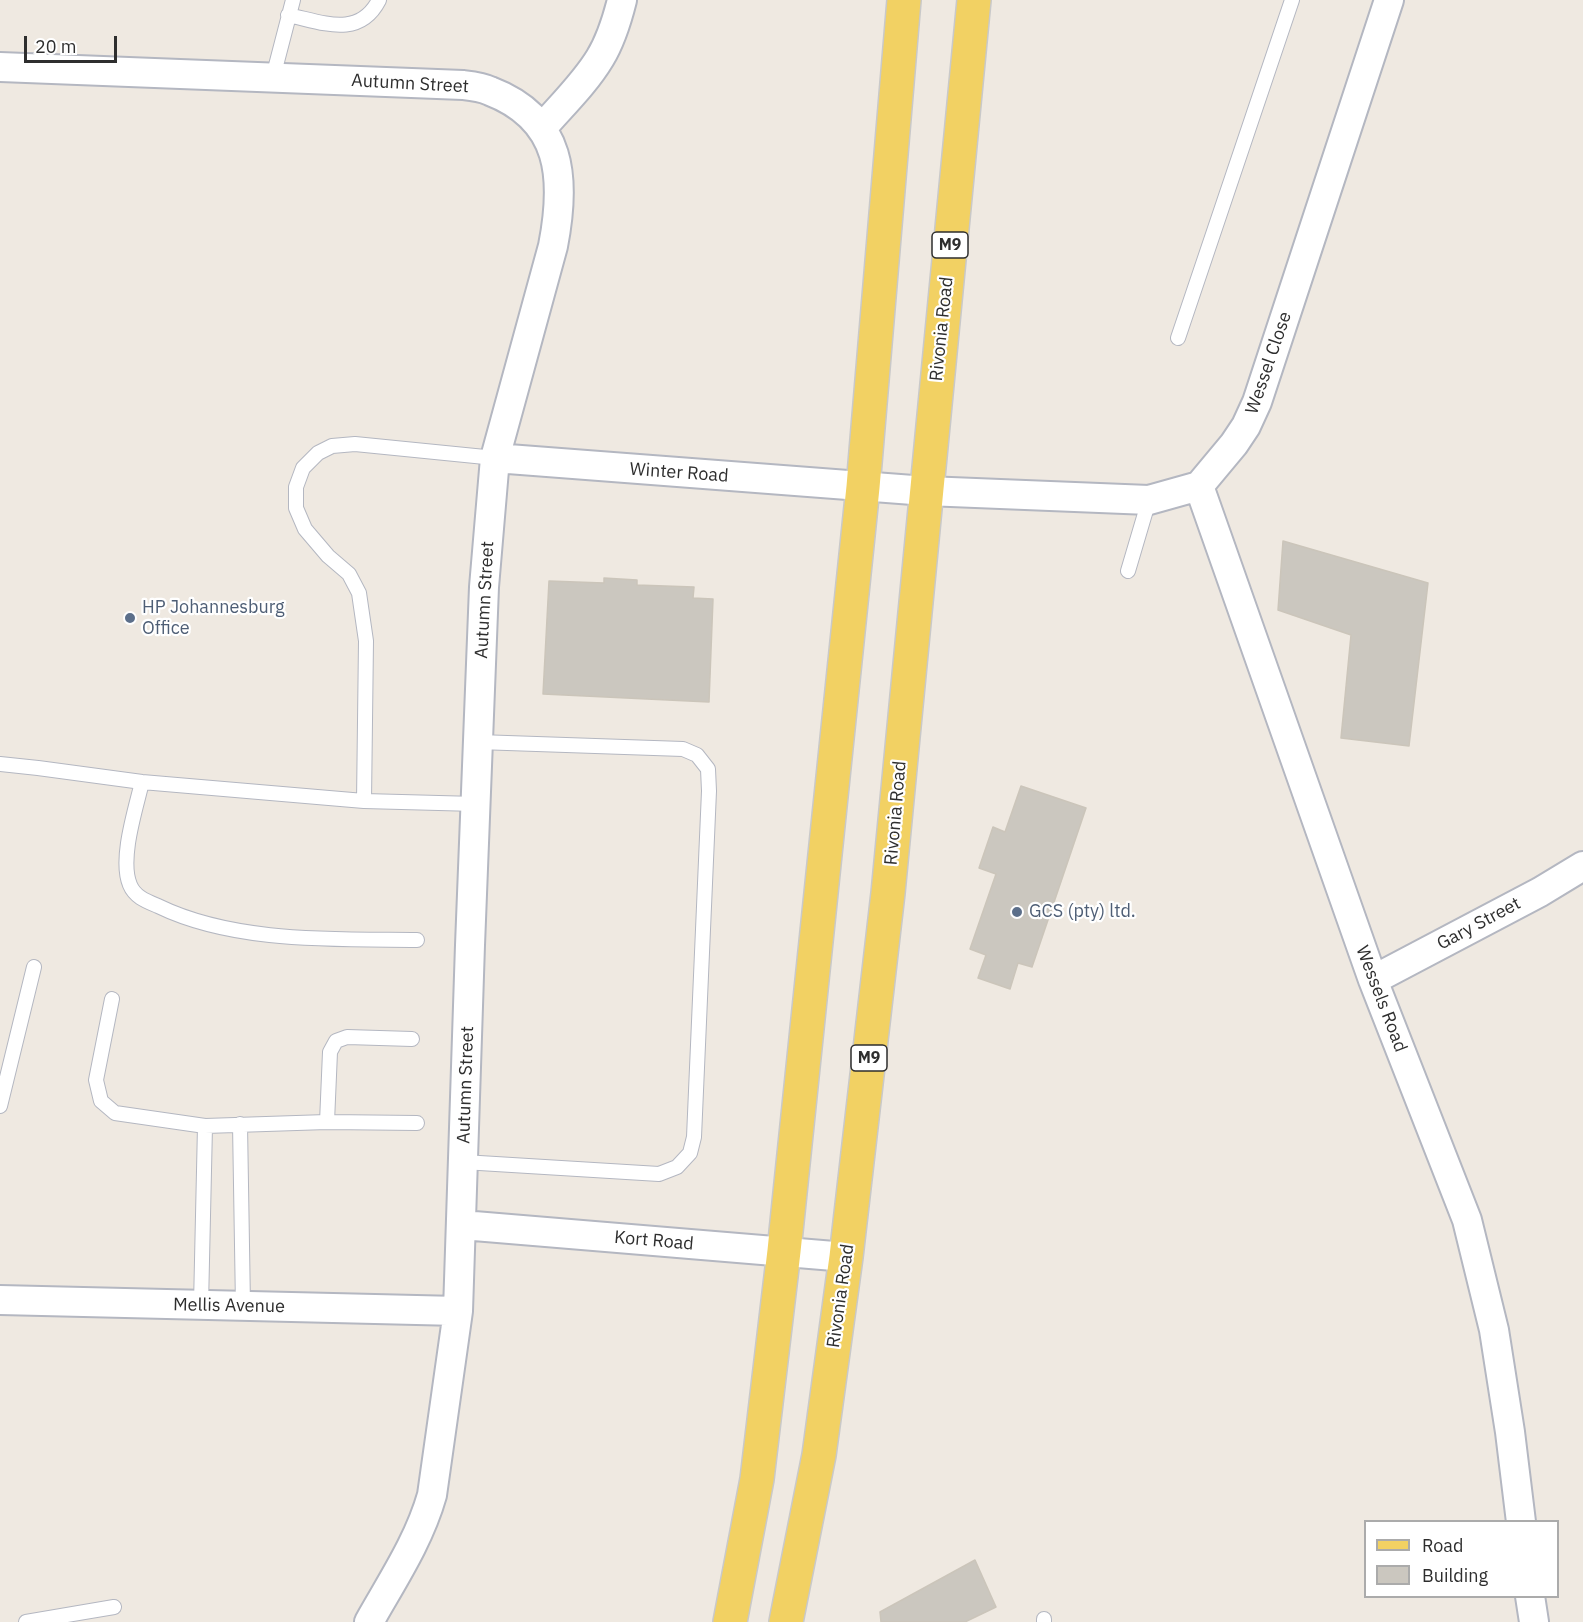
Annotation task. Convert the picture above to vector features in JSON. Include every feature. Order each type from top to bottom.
[{"type":"main road","points":[[730,1622],[757,1479],[784,1251],[863,487],[904,0]]},
{"type":"main road","name":"Rivonia Road","points":[[786,1622],[819,1455],[846,1257],[888,893],[974,0]]},
{"type":"street","points":[[543,127],[600,58],[611,35],[622,0]]},
{"type":"street","name":"Wessel Close","points":[[1199,486],[1234,444],[1246,426],[1257,402],[1389,0]]},
{"type":"street","name":"Autumn Street","points":[[0,66],[463,85],[501,95],[528,112],[543,127],[553,150],[560,198],[558,220],[553,246],[495,458],[484,586],[458,1311],[432,1495],[427,1514],[416,1539],[369,1622]]},
{"type":"street","name":"Winter Road","points":[[495,458],[926,491]]},
{"type":"street","points":[[926,491],[1149,500],[1199,486]]},
{"type":"street","name":"Wessels Road","points":[[1199,486],[1373,980],[1467,1220],[1494,1330],[1521,1520]]},
{"type":"street","name":"Gary Street","points":[[1373,980],[1540,892],[1583,866]]},
{"type":"street","name":"Kort Road","points":[[462,1225],[846,1257]]},
{"type":"street","name":"Mellis Avenue","points":[[0,1300],[458,1311]]},
{"type":"street","points":[[1530,1598],[1534,1622]]},
{"type":"lane","points":[[273,77],[293,0]]},
{"type":"lane","points":[[288,15],[337,26],[360,21],[371,13],[379,0]]},
{"type":"lane","points":[[1178,338],[1292,0]]},
{"type":"lane","points":[[364,801],[366,641],[363,611],[359,593],[349,574],[328,556],[305,529],[296,508],[296,487],[303,468],[318,453],[332,446],[355,444],[495,458]]},
{"type":"lane","points":[[1128,571],[1149,500]]},
{"type":"lane","points":[[463,1162],[659,1174],[677,1167],[690,1153],[694,1137],[709,791],[708,769],[697,754],[683,749],[478,742]]},
{"type":"lane","points":[[0,764],[142,782],[364,801],[476,804]]},
{"type":"lane","points":[[142,782],[130,832],[126,868],[130,885],[138,896],[176,915],[239,932],[320,939],[417,940]]},
{"type":"lane","points":[[0,1106],[34,967]]},
{"type":"lane","points":[[112,999],[96,1080],[101,1101],[115,1113],[205,1126],[327,1122],[417,1123]]},
{"type":"lane","points":[[327,1122],[330,1052],[336,1041],[347,1037],[412,1039]]},
{"type":"lane","points":[[240,1124],[243,1306]]},
{"type":"lane","points":[[201,1305],[205,1126]]},
{"type":"lane","points":[[26,1622],[114,1607]]},
{"type":"building","points":[[1283,541],[1428,583],[1409,746],[1341,738],[1351,635],[1278,610]]},
{"type":"building","points":[[604,578],[637,580],[637,585],[694,587],[693,598],[713,599],[709,702],[543,694],[549,581],[604,583]]},
{"type":"building","name":"GCS (pty) ltd.","points":[[1021,786],[1086,808],[1032,967],[1018,963],[1010,989],[978,978],[986,955],[970,949],[996,874],[979,868],[993,827],[1005,832]]},
{"type":"building","points":[[975,1560],[996,1607],[965,1622],[881,1622],[880,1612]]},
{"type":"place","name":"HP Johannesburg Office","points":[[130,618]]},
{"type":"place","name":"GCS (pty) ltd.","points":[[1017,912]]}]
